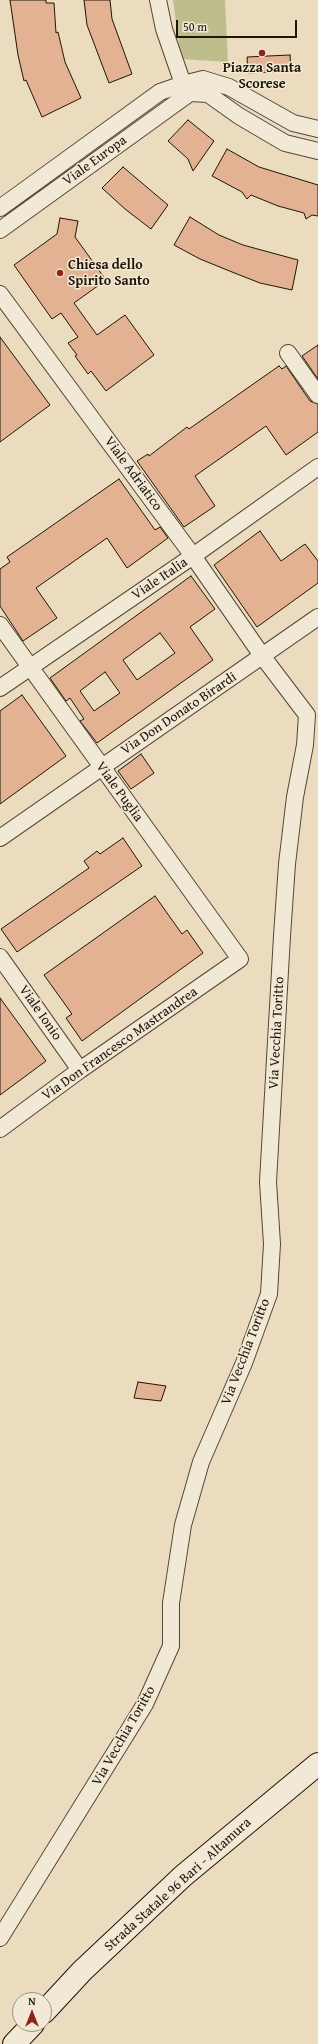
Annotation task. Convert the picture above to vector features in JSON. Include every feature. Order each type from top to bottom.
[{"type":"street","points":[[158,0],[164,29],[187,89]]},
{"type":"street","points":[[187,89],[203,79],[229,87],[293,123],[318,129]]},
{"type":"street","points":[[187,89],[208,94],[239,116],[285,143],[318,152]]},
{"type":"street","name":"Viale Europa","points":[[0,208],[160,92],[187,89]]},
{"type":"street","name":"Viale Europa","points":[[0,230],[187,89]]},
{"type":"street","name":"Viale Adriatico","points":[[0,294],[193,556],[263,657]]},
{"type":"street","points":[[288,353],[318,395]]},
{"type":"street","name":"Viale Italia","points":[[0,688],[193,556],[318,466]]},
{"type":"street","name":"Via Don Donato Birardi","points":[[0,838],[263,657],[318,617]]},
{"type":"street","name":"Viale Puglia","points":[[0,625],[101,768],[240,959]]},
{"type":"street","name":"Via Vecchia Toritto","points":[[0,1938],[146,1704],[171,1646],[171,1603],[183,1525],[201,1462],[244,1363],[269,1294],[272,1244],[268,1182],[282,936],[288,856],[295,797],[305,745],[307,715],[263,657]]},
{"type":"street","name":"Viale Ionio","points":[[0,957],[80,1070]]},
{"type":"street","name":"Via Don Francesco Mastrandrea","points":[[0,1129],[80,1070],[240,959]]},
{"type":"street","name":"Strada Statale 96 Bari - Altamura","points":[[52,2003],[82,1971],[183,1876],[318,1764]]},
{"type":"street","points":[[14,2044],[25,2032]]},
{"type":"green space","points":[[173,0],[225,0],[228,62],[181,59]]},
{"type":"building","points":[[10,0],[46,0],[46,3],[54,3],[56,33],[58,32],[65,62],[81,98],[42,117],[26,80],[24,81],[18,55]]},
{"type":"building","points":[[84,0],[110,0],[112,19],[132,74],[109,83],[87,25]]},
{"type":"building","points":[[290,55],[291,71],[248,73],[247,57]]},
{"type":"building","points":[[188,120],[214,141],[193,171],[188,159],[168,141]]},
{"type":"building","points":[[227,149],[259,167],[318,185],[318,216],[312,215],[306,219],[304,213],[278,206],[251,195],[247,199],[242,192],[212,176]]},
{"type":"building","points":[[123,167],[168,205],[151,229],[125,209],[102,188]]},
{"type":"building","points":[[190,217],[219,235],[243,245],[298,260],[292,290],[260,283],[200,259],[174,245]]},
{"type":"building","points":[[60,218],[78,221],[75,237],[106,280],[74,303],[97,335],[125,315],[154,355],[106,391],[91,371],[88,374],[75,356],[77,355],[68,343],[78,337],[61,313],[52,319],[14,265],[57,234]]},
{"type":"building","points":[[0,337],[50,405],[0,442]]},
{"type":"building","points":[[318,345],[318,379],[302,356]]},
{"type":"building","points":[[279,366],[282,369],[286,366],[310,401],[318,404],[318,432],[286,455],[266,426],[195,476],[215,506],[184,527],[137,461],[148,454],[149,456],[187,427],[189,429]]},
{"type":"building","points":[[119,479],[155,530],[160,527],[168,538],[127,568],[107,538],[36,588],[57,618],[23,641],[0,606],[0,569],[10,562],[7,557]]},
{"type":"building","points":[[260,531],[281,561],[305,544],[318,561],[318,583],[257,627],[214,565]]},
{"type":"building","points":[[191,576],[215,609],[190,627],[213,660],[97,743],[80,721],[84,719],[70,698],[66,701],[50,678]],"holes":[[[160,633],[175,653],[137,680],[123,660]],[[105,672],[120,693],[94,711],[80,691]]]},
{"type":"building","points":[[22,695],[66,756],[0,804],[0,711]]},
{"type":"building","points":[[141,754],[154,773],[131,789],[118,771]]},
{"type":"building","points":[[123,838],[142,866],[17,952],[1,929],[89,868],[84,861],[97,851],[100,854]]},
{"type":"building","points":[[155,896],[182,934],[187,930],[203,953],[82,1041],[66,1018],[72,1014],[44,975]]},
{"type":"building","points":[[0,998],[46,1061],[0,1095]]},
{"type":"building","points":[[138,1382],[166,1386],[161,1401],[134,1398]]},
{"type":"place","name":"Piazza Santa Scorese","points":[[262,53]]},
{"type":"place","name":"Chiesa dello Spirito Santo","points":[[60,273]]}]
